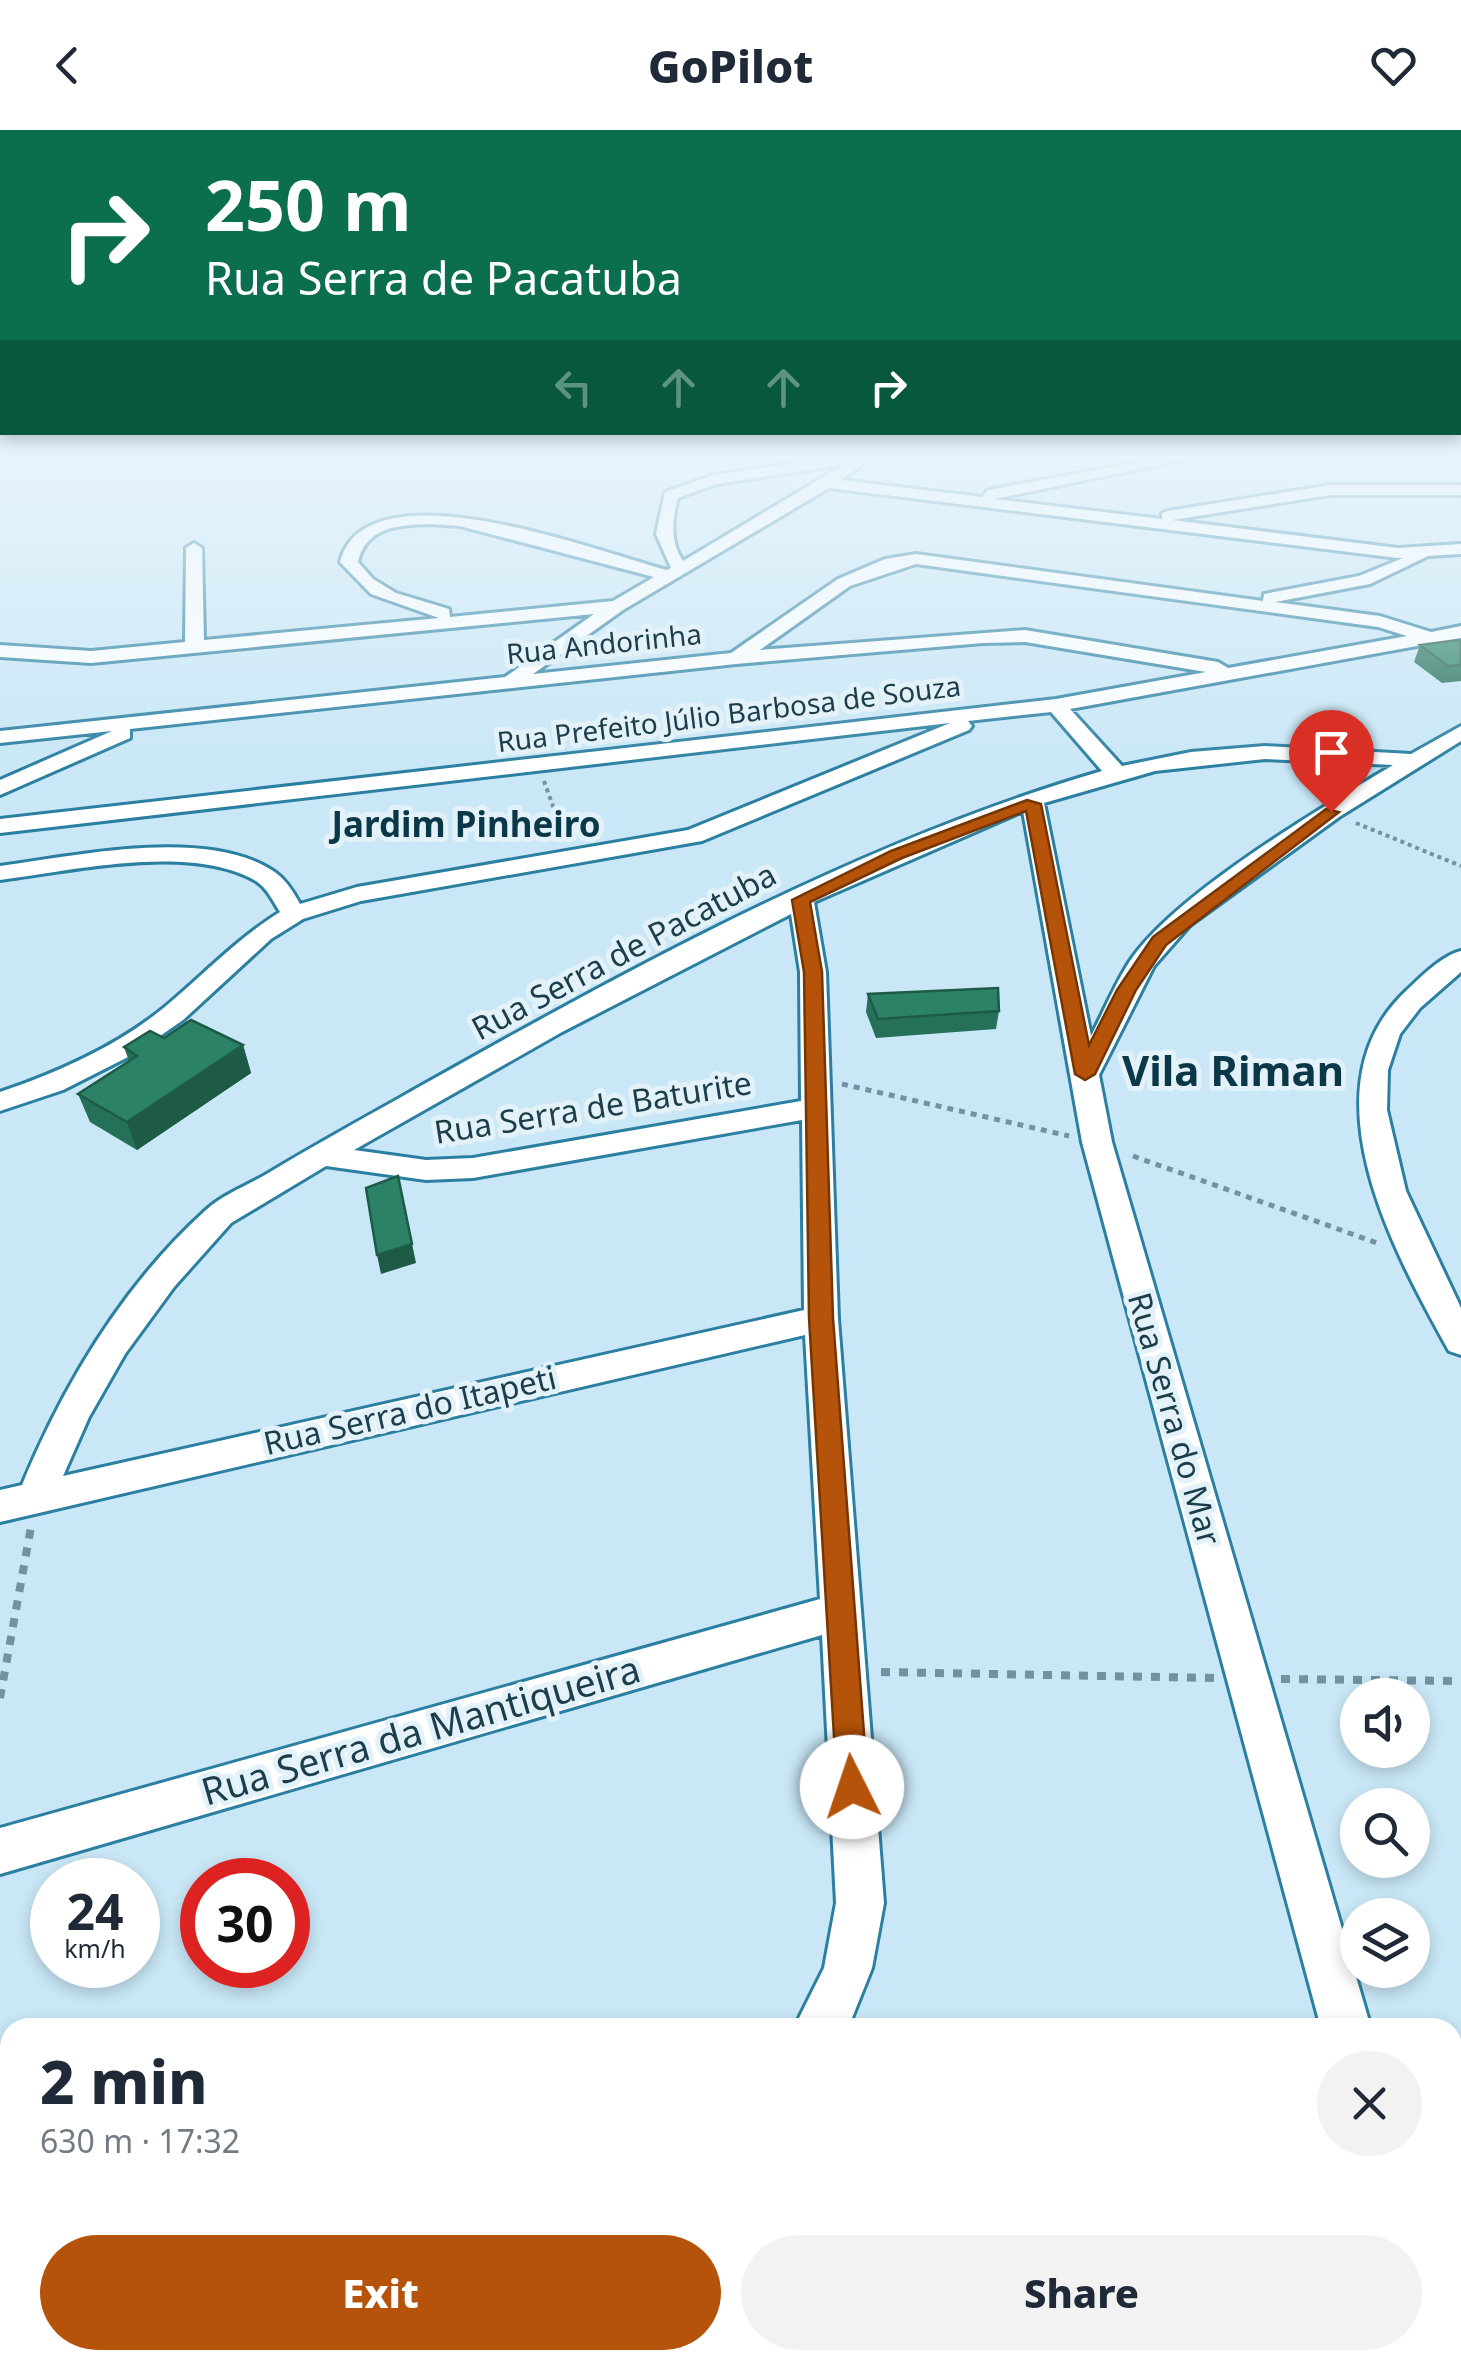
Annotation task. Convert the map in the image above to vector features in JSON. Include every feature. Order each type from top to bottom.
[{"type":"street","points":[[194,561],[195,647]]},
{"type":"street","points":[[348,561],[362,581],[408,615]]},
{"type":"street","points":[[629,561],[675,573]]},
{"type":"street","points":[[671,561],[675,573]]},
{"type":"street","points":[[510,682],[617,606],[695,561]]},
{"type":"street","points":[[736,658],[859,573],[894,561]]},
{"type":"street","points":[[938,561],[1380,622],[1433,639]]},
{"type":"street","points":[[1364,580],[1387,561]]},
{"type":"street","points":[[1246,603],[1364,580],[1406,561]]},
{"type":"street","points":[[0,651],[59,658],[195,647],[408,615],[473,618],[617,606]]},
{"type":"street","name":"Rua Prefeito Júlio Barbosa de Souza","points":[[0,826],[983,715],[1461,632]]},
{"type":"street","name":"Rua Andorinha","points":[[0,737],[736,658],[1011,636],[1242,672]]},
{"type":"street","points":[[1056,705],[1117,774]]},
{"type":"street","points":[[0,1102],[53,1084],[124,1048],[173,1014],[262,934],[294,914],[357,894],[573,860],[694,836],[930,742],[983,715]]},
{"type":"street","points":[[0,788],[150,723]]},
{"type":"street","points":[[1085,1074],[1126,990],[1159,941],[1331,812],[1461,732]]},
{"type":"street","name":"Rua Serra de Pacatuba","points":[[37,1495],[60,1434],[123,1326],[167,1267],[220,1215],[319,1155],[654,971],[896,854],[1117,774],[1205,758],[1299,752],[1411,760]]},
{"type":"street","name":"Rua Serra do Mar","points":[[1033,804],[1096,1142],[1343,2018]]},
{"type":"street","points":[[0,873],[126,860],[229,862],[271,880],[294,914]]},
{"type":"street","points":[[801,900],[813,972],[821,1318],[860,1903],[853,1958],[840,2000],[826,2018]]},
{"type":"street","points":[[1461,959],[1415,996],[1387,1032],[1372,1070],[1371,1112],[1381,1164],[1461,1342]]},
{"type":"street","name":"Rua Serra de Baturite","points":[[319,1155],[426,1170],[473,1168],[817,1093]]},
{"type":"street","name":"Rua Serra do Itapeti","points":[[0,1506],[821,1318]]},
{"type":"street","name":"Rua Serra da Mantiqueira","points":[[0,1852],[842,1611]]},
{"type":"path","points":[[539,766],[573,860]]},
{"type":"path","points":[[1331,812],[1461,866]]},
{"type":"path","points":[[817,1093],[1096,1142],[1421,1257]]},
{"type":"path","points":[[0,1698],[37,1495]]},
{"type":"path","points":[[845,1672],[1461,1682]]},
{"type":"building","points":[[1458,640],[1461,665],[1448,666],[1420,645]]},
{"type":"building","points":[[998,988],[999,1011],[878,1019],[868,994]]},
{"type":"building","points":[[191,1020],[243,1045],[127,1122],[78,1094],[137,1056],[124,1047],[150,1031],[164,1038]]},
{"type":"building","points":[[398,1176],[412,1244],[377,1255],[366,1188]]},
{"type":"district","name":"Jardim Pinheiro","points":[[466,825]]},
{"type":"district","name":"Vila Riman","points":[[1233,1071]]},
{"type":"route","points":[[852,1787],[821,1318],[813,972],[801,900],[896,854],[1033,804],[1085,1074],[1126,990],[1159,941],[1181,920],[1331,812]]}]
